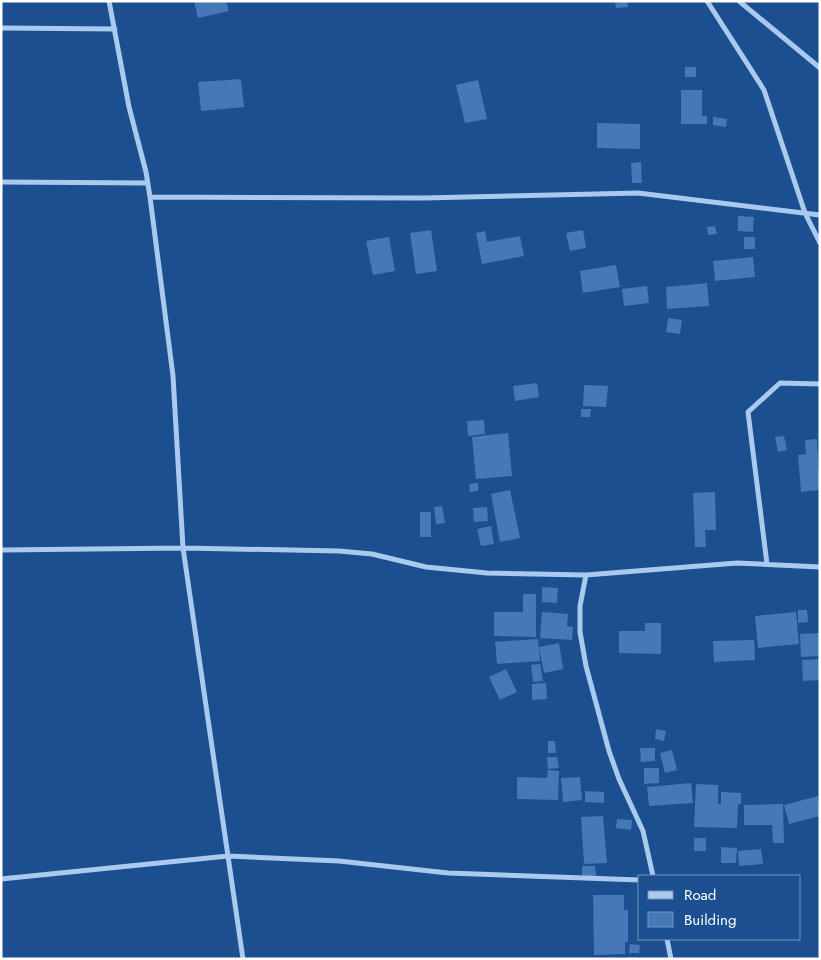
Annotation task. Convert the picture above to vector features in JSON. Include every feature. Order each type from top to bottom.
[{"type":"street","points":[[109,1],[129,106],[150,197],[173,376],[183,548],[243,959]]},
{"type":"street","points":[[707,1],[764,90],[805,214],[820,243]]},
{"type":"street","points":[[739,1],[820,68]]},
{"type":"street","points":[[1,28],[114,29]]},
{"type":"street","points":[[1,182],[148,183]]},
{"type":"street","points":[[150,197],[422,198],[638,193],[820,215]]},
{"type":"street","points":[[767,564],[748,412],[780,383],[820,384]]},
{"type":"street","points":[[1,550],[183,548],[339,551],[372,554],[426,566],[487,573],[586,576],[738,563],[820,567]]},
{"type":"street","points":[[586,576],[580,606],[580,632],[586,666],[609,750],[619,779],[643,832],[654,875]]},
{"type":"street","points":[[1,880],[228,856],[338,861],[448,873],[638,880]]},
{"type":"street","points":[[667,940],[671,959]]},
{"type":"building","points":[[194,1],[226,1],[229,11],[198,18]]},
{"type":"building","points":[[615,1],[627,1],[628,7],[616,8]]},
{"type":"building","points":[[685,67],[696,67],[696,77],[685,77]]},
{"type":"building","points":[[241,79],[244,107],[201,111],[198,82]]},
{"type":"building","points":[[478,80],[487,119],[465,123],[456,85]]},
{"type":"building","points":[[681,90],[702,90],[702,116],[707,116],[707,124],[681,124]]},
{"type":"building","points":[[713,117],[727,119],[726,127],[713,125]]},
{"type":"building","points":[[597,123],[640,124],[640,149],[597,148]]},
{"type":"building","points":[[641,162],[642,183],[632,183],[631,163]]},
{"type":"building","points":[[738,216],[754,217],[753,232],[738,231]]},
{"type":"building","points":[[715,226],[717,234],[708,235],[707,227]]},
{"type":"building","points":[[431,230],[437,271],[416,274],[410,233]]},
{"type":"building","points":[[583,230],[586,248],[570,251],[566,233]]},
{"type":"building","points":[[485,231],[487,242],[520,236],[524,256],[482,264],[476,233]]},
{"type":"building","points":[[389,237],[395,271],[373,275],[366,241]]},
{"type":"building","points":[[744,237],[755,237],[755,249],[744,249]]},
{"type":"building","points":[[753,257],[755,277],[715,281],[713,261]]},
{"type":"building","points":[[616,265],[620,287],[583,293],[580,271]]},
{"type":"building","points":[[707,283],[709,306],[667,309],[666,287]]},
{"type":"building","points":[[647,286],[649,303],[624,306],[622,289]]},
{"type":"building","points":[[668,318],[682,320],[680,334],[666,332]]},
{"type":"building","points":[[537,383],[539,397],[515,401],[513,386]]},
{"type":"building","points":[[584,385],[608,386],[606,407],[583,406]]},
{"type":"building","points":[[581,409],[591,409],[590,417],[581,417]]},
{"type":"building","points":[[484,420],[485,434],[468,436],[467,421]]},
{"type":"building","points":[[508,433],[512,476],[476,479],[472,437]]},
{"type":"building","points":[[784,436],[787,450],[778,452],[775,437]]},
{"type":"building","points":[[817,439],[820,490],[801,492],[798,455],[806,454],[805,440]]},
{"type":"building","points":[[478,483],[478,491],[470,492],[469,484]]},
{"type":"building","points":[[510,490],[520,538],[500,542],[491,494]]},
{"type":"building","points":[[715,492],[716,530],[705,530],[706,547],[695,547],[693,493]]},
{"type":"building","points":[[442,506],[445,523],[436,524],[434,507]]},
{"type":"building","points":[[487,507],[488,521],[474,522],[473,508]]},
{"type":"building","points":[[420,512],[431,512],[431,537],[420,537]]},
{"type":"building","points":[[491,526],[494,544],[481,546],[477,529]]},
{"type":"building","points":[[542,587],[558,588],[557,603],[542,602]]},
{"type":"building","points":[[523,594],[536,594],[536,637],[494,636],[494,612],[523,612]]},
{"type":"building","points":[[798,610],[807,610],[808,622],[798,623]]},
{"type":"building","points":[[542,612],[568,614],[567,626],[573,627],[572,640],[540,638]]},
{"type":"building","points":[[796,612],[799,644],[758,648],[755,616]]},
{"type":"building","points":[[645,623],[661,623],[661,654],[619,653],[619,631],[645,631]]},
{"type":"building","points":[[820,633],[820,656],[801,657],[800,634]]},
{"type":"building","points":[[538,639],[540,661],[497,664],[495,642]]},
{"type":"building","points":[[754,640],[755,660],[714,662],[713,641]]},
{"type":"building","points":[[559,643],[563,669],[544,673],[539,647]]},
{"type":"building","points":[[820,659],[820,680],[803,681],[802,660]]},
{"type":"building","points":[[540,664],[543,681],[533,682],[531,665]]},
{"type":"building","points":[[506,669],[517,692],[500,700],[489,677]]},
{"type":"building","points":[[546,683],[547,699],[532,700],[532,684]]},
{"type":"building","points":[[656,729],[666,731],[664,741],[655,739]]},
{"type":"building","points":[[548,741],[555,741],[556,753],[548,753]]},
{"type":"building","points":[[640,748],[655,748],[655,761],[641,762]]},
{"type":"building","points":[[672,750],[677,770],[665,773],[660,753]]},
{"type":"building","points":[[547,757],[557,757],[559,768],[548,769]]},
{"type":"building","points":[[644,768],[659,768],[659,783],[644,784]]},
{"type":"building","points":[[548,770],[559,771],[558,800],[517,799],[517,777],[547,778]]},
{"type":"building","points":[[580,777],[582,800],[563,802],[561,778]]},
{"type":"building","points":[[691,783],[693,803],[649,806],[647,787]]},
{"type":"building","points":[[696,784],[718,785],[718,804],[721,804],[721,792],[741,793],[741,804],[738,804],[737,828],[694,827]]},
{"type":"building","points":[[585,791],[604,792],[604,803],[585,802]]},
{"type":"building","points":[[818,796],[820,816],[789,824],[784,805]]},
{"type":"building","points":[[783,804],[784,843],[773,843],[772,825],[744,825],[744,805]]},
{"type":"building","points":[[603,816],[607,863],[584,864],[581,817]]},
{"type":"building","points":[[617,819],[632,820],[631,830],[616,828]]},
{"type":"building","points":[[694,838],[706,838],[706,851],[694,851]]},
{"type":"building","points":[[721,847],[737,848],[736,863],[721,863]]},
{"type":"building","points":[[761,849],[763,864],[739,866],[738,851]]},
{"type":"building","points":[[582,866],[595,866],[596,877],[582,878]]},
{"type":"building","points":[[593,895],[624,895],[624,910],[628,910],[628,942],[625,942],[625,954],[594,955]]},
{"type":"building","points":[[630,944],[640,945],[639,953],[629,953]]}]
